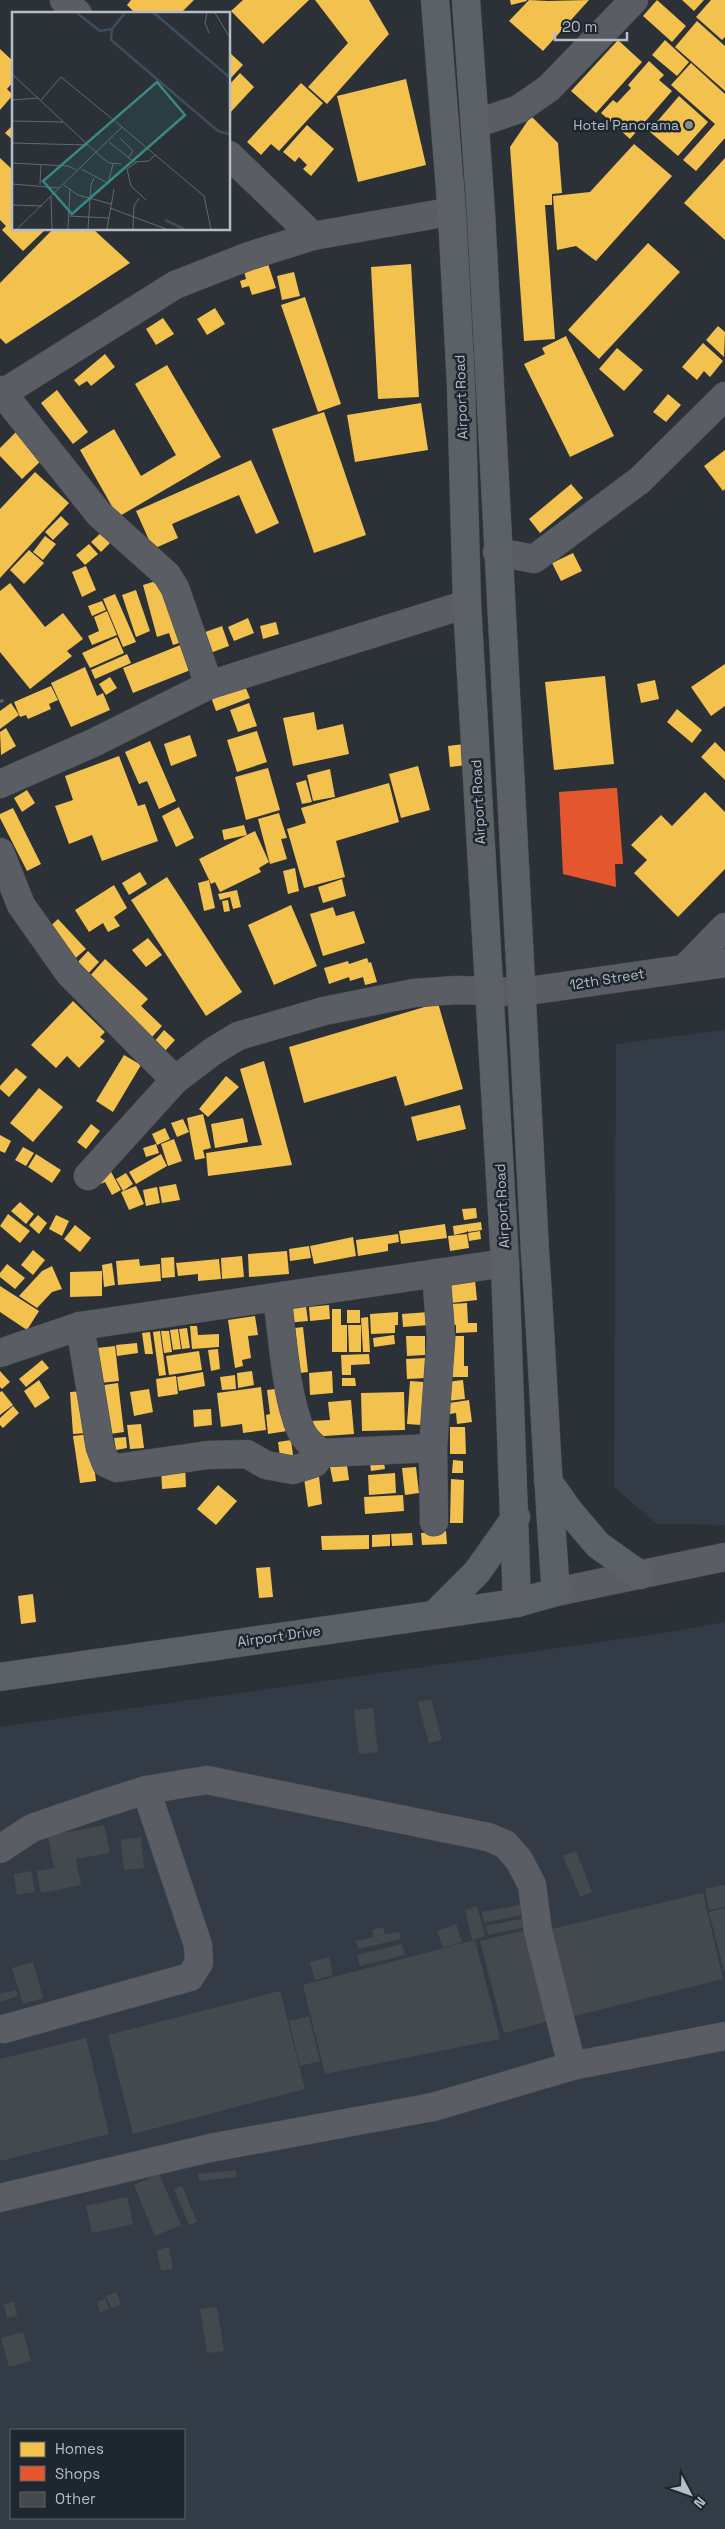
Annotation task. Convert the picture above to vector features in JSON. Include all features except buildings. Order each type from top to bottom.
[{"type":"main road","name":"Airport Road","points":[[435,0],[452,214],[461,385],[467,604],[505,1263],[516,1517],[517,1603]]},
{"type":"main road","name":"Airport Road","points":[[466,0],[475,124],[521,992],[545,1394],[547,1480],[556,1592]]},
{"type":"main road","points":[[547,1480],[569,1511],[598,1546],[640,1575]]},
{"type":"main road","points":[[435,1614],[477,1572],[516,1517]]},
{"type":"main road","name":"Airport Drive","points":[[0,1677],[517,1603],[556,1592]]},
{"type":"street","points":[[64,0],[76,12]]},
{"type":"street","points":[[475,124],[519,109],[549,88],[634,0]]},
{"type":"street","points":[[230,156],[313,236]]},
{"type":"street","points":[[208,685],[175,588],[167,575],[99,514],[1,393],[175,285],[249,256],[313,236],[438,214],[452,214]]},
{"type":"street","points":[[497,552],[534,559],[640,480],[725,396]]},
{"type":"street","points":[[0,784],[101,740],[208,685],[467,604]]},
{"type":"street","points":[[0,852],[21,905],[68,973],[175,1080]]},
{"type":"street","points":[[686,967],[725,928]]},
{"type":"street","name":"12th Street","points":[[88,1176],[175,1080],[212,1052],[238,1036],[324,1011],[414,993],[457,990],[521,992],[686,967],[725,963]]},
{"type":"street","points":[[0,1353],[80,1326],[505,1263]]},
{"type":"street","points":[[434,1522],[433,1448],[441,1337],[436,1274]]},
{"type":"street","points":[[277,1297],[291,1392],[301,1431],[311,1446],[322,1453],[433,1448]]},
{"type":"street","points":[[80,1326],[100,1447],[106,1463],[117,1468],[208,1455],[247,1454],[266,1464],[293,1470],[315,1463],[322,1453]]},
{"type":"street","points":[[556,1592],[725,1558]]},
{"type":"street","points":[[0,1849],[32,1828],[146,1790],[207,1780],[488,1837],[505,1844],[519,1860],[532,1885],[538,1931],[572,2066]]},
{"type":"street","points":[[4,2030],[190,1977],[199,1963],[198,1945],[146,1790]]},
{"type":"street","points":[[0,2198],[210,2148],[433,2107],[572,2066],[725,2036]]},
{"type":"path","points":[[0,702],[7,698]]},
{"type":"shaded area","points":[[725,1030],[725,1525],[657,1524],[614,1487],[616,1044]]},
{"type":"shaded area","points":[[725,1622],[725,2529],[0,2529],[0,1727],[664,1633]]},
{"type":"place","name":"Hotel Panorama","points":[[689,125]]}]
